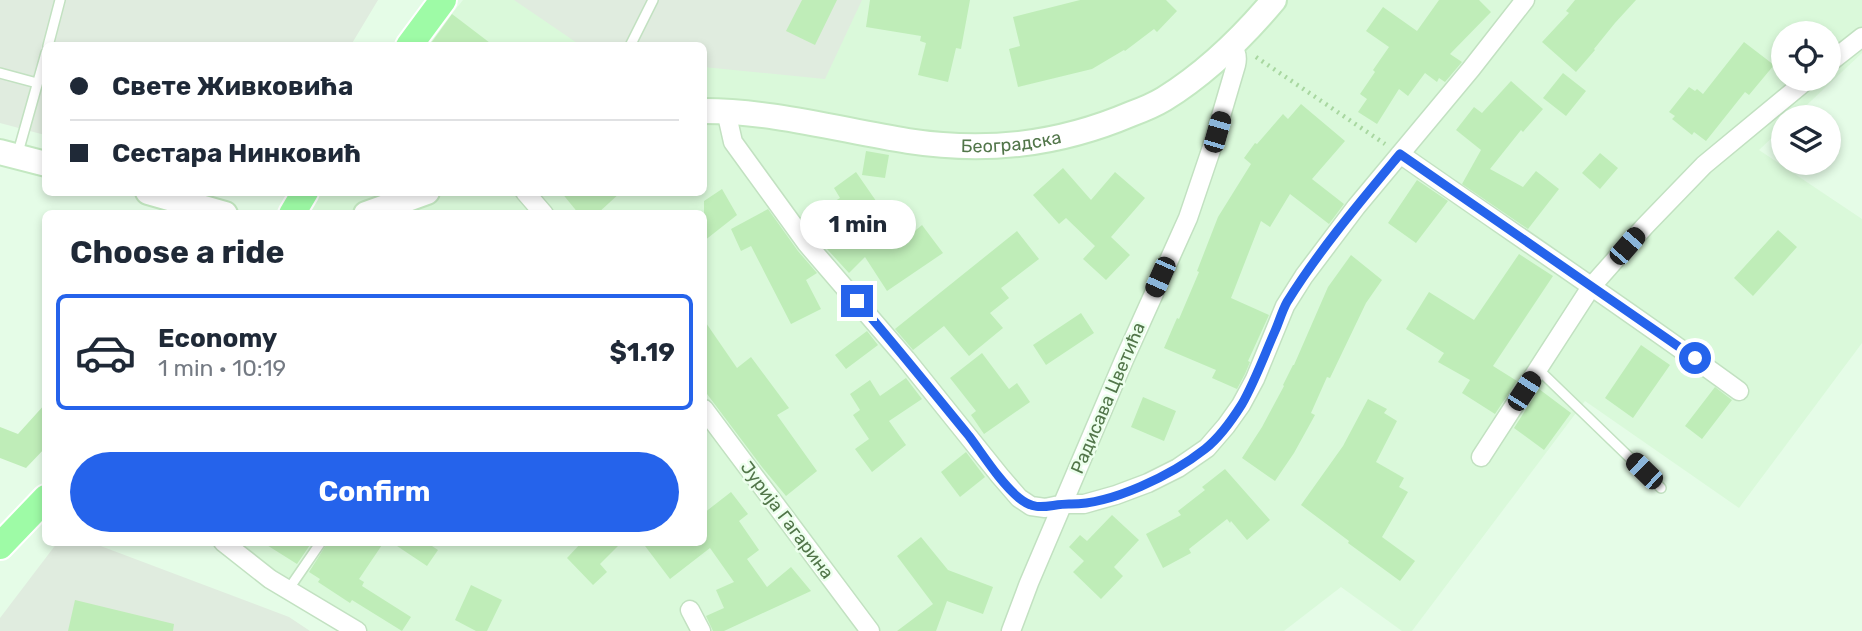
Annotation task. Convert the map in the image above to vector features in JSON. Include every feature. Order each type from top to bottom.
[{"type":"main road","points":[[413,42],[443,0]]},
{"type":"main road","points":[[0,546],[42,502]]},
{"type":"street","name":"Београдска","points":[[715,111],[767,116],[909,141],[972,146],[1025,144],[1079,134],[1161,101],[1180,89],[1234,48],[1274,0]]},
{"type":"street","points":[[715,111],[733,142],[807,244],[906,359],[1019,498],[1031,506],[1045,508],[1063,504],[1084,505],[1148,483],[1178,468],[1207,447],[1226,426],[1255,379],[1285,306],[1304,276],[1349,215],[1525,0]]},
{"type":"street","points":[[1841,54],[1862,37]]},
{"type":"street","name":"Радисава Цветића","points":[[1012,631],[1029,583],[1124,360],[1188,218],[1228,96],[1238,59],[1234,48]]},
{"type":"street","points":[[1480,457],[1591,288],[1645,226],[1704,165],[1793,91]]},
{"type":"street","points":[[8,154],[42,163]]},
{"type":"street","points":[[1400,154],[1591,288],[1650,326],[1739,391]]},
{"type":"street","points":[[162,196],[211,210]]},
{"type":"street","points":[[377,210],[417,196]]},
{"type":"street","points":[[528,196],[541,210]]},
{"type":"street","name":"Јурија Гагарина","points":[[707,414],[870,631]]},
{"type":"street","points":[[228,546],[270,579],[357,631]]},
{"type":"street","points":[[690,610],[701,631]]},
{"type":"lane","points":[[49,42],[60,0]]},
{"type":"lane","points":[[632,42],[653,0]]},
{"type":"lane","points":[[8,154],[42,66]]},
{"type":"lane","points":[[0,73],[37,83]]},
{"type":"lane","points":[[1538,369],[1661,488]]},
{"type":"lane","points":[[288,590],[318,546]]},
{"type":"path","points":[[1234,48],[1262,60],[1400,154]]},
{"type":"shaded area","points":[[0,0],[378,0],[353,42],[42,42],[42,134],[0,123]]},
{"type":"shaded area","points":[[463,0],[1862,0],[1862,53],[1841,73],[1841,21],[1771,21],[1771,91],[1822,91],[1807,105],[1771,105],[1771,138],[1759,150],[1771,158],[1771,175],[1796,175],[1862,219],[1862,343],[1739,508],[1585,401],[1412,631],[1402,631],[1341,587],[1284,631],[355,631],[226,546],[707,546],[707,210],[296,210],[308,196],[707,196],[707,42],[429,42]]},
{"type":"shaded area","points":[[514,0],[862,0],[825,79],[707,67],[707,42],[576,42]]},
{"type":"shaded area","points":[[55,546],[101,546],[289,617],[310,631],[0,631],[0,618]]},
{"type":"building","points":[[802,0],[837,0],[815,45],[786,31]]},
{"type":"building","points":[[870,0],[970,0],[961,49],[956,48],[948,82],[918,75],[926,43],[920,41],[921,36],[866,27]]},
{"type":"building","points":[[1080,0],[1166,0],[1177,11],[1157,32],[1154,29],[1125,51],[1092,69],[1018,87],[1009,49],[1020,46],[1013,17]]},
{"type":"building","points":[[1439,0],[1479,0],[1491,12],[1450,54],[1462,62],[1445,82],[1439,78],[1437,82],[1425,73],[1408,96],[1399,89],[1377,124],[1358,112],[1367,99],[1360,94],[1389,47],[1366,31],[1383,7],[1417,31]]},
{"type":"building","points":[[1575,0],[1636,0],[1576,72],[1542,42],[1569,13],[1566,11]]},
{"type":"building","points":[[452,14],[489,42],[432,42]]},
{"type":"building","points":[[1744,42],[1771,63],[1771,69],[1749,95],[1745,92],[1706,141],[1694,132],[1692,135],[1672,119],[1675,116],[1669,112],[1689,87],[1703,94]]},
{"type":"building","points":[[1563,73],[1586,91],[1566,116],[1543,98]]},
{"type":"building","points":[[1511,81],[1543,109],[1523,132],[1521,130],[1490,169],[1523,187],[1536,171],[1559,189],[1528,229],[1462,184],[1481,150],[1456,130],[1474,107],[1482,113]]},
{"type":"building","points":[[1301,104],[1345,141],[1312,179],[1344,204],[1329,224],[1290,194],[1270,227],[1261,221],[1231,298],[1269,315],[1237,389],[1212,378],[1216,370],[1164,348],[1199,272],[1197,271],[1218,217],[1251,164],[1244,158],[1283,114],[1288,119]]},
{"type":"building","points":[[866,151],[889,155],[885,178],[862,175]]},
{"type":"building","points":[[1600,153],[1618,168],[1600,189],[1582,173]]},
{"type":"building","points":[[1063,168],[1091,200],[1115,172],[1145,198],[1111,237],[1130,255],[1106,280],[1083,259],[1095,246],[1066,218],[1059,224],[1033,195]]},
{"type":"building","points":[[856,172],[883,211],[881,213],[900,243],[922,225],[943,253],[887,291],[865,257],[849,273],[804,220],[840,198],[834,188]]},
{"type":"building","points":[[1417,180],[1448,201],[1416,243],[1388,223]]},
{"type":"building","points":[[722,189],[737,215],[707,239],[707,210],[704,210],[704,201]]},
{"type":"building","points":[[564,196],[617,196],[601,210],[576,210]]},
{"type":"building","points":[[768,209],[817,273],[806,280],[821,309],[791,324],[751,246],[741,251],[731,229]]},
{"type":"building","points":[[1778,230],[1797,247],[1753,296],[1734,278]]},
{"type":"building","points":[[1017,231],[1039,259],[1001,288],[1009,298],[990,313],[1003,328],[969,356],[944,326],[913,350],[895,329]]},
{"type":"building","points":[[1519,254],[1553,276],[1493,366],[1517,381],[1495,414],[1462,393],[1470,380],[1438,362],[1444,353],[1406,329],[1429,292],[1474,320]]},
{"type":"building","points":[[1351,255],[1382,280],[1366,303],[1330,378],[1327,377],[1311,413],[1315,415],[1275,481],[1242,458],[1284,386],[1328,287]]},
{"type":"building","points":[[1081,313],[1094,333],[1046,365],[1033,345]]},
{"type":"building","points":[[707,324],[737,368],[751,357],[789,408],[777,415],[817,471],[786,496],[707,394]]},
{"type":"building","points":[[867,331],[878,345],[846,369],[835,355]]},
{"type":"building","points":[[1641,345],[1670,365],[1633,418],[1605,398]]},
{"type":"building","points":[[982,353],[1009,389],[1017,383],[1030,402],[984,434],[971,415],[976,411],[950,378]]},
{"type":"building","points":[[906,378],[922,399],[889,421],[906,445],[872,472],[855,449],[869,439],[853,415],[860,410],[850,394],[870,380],[880,396]]},
{"type":"building","points":[[1715,387],[1732,400],[1702,439],[1685,426]]},
{"type":"building","points":[[1539,389],[1571,413],[1544,450],[1514,428]]},
{"type":"building","points":[[1143,397],[1176,411],[1164,441],[1131,427]]},
{"type":"building","points":[[1368,399],[1387,409],[1384,413],[1397,421],[1376,462],[1404,478],[1399,487],[1408,492],[1382,537],[1415,561],[1400,581],[1301,505],[1343,446]]},
{"type":"building","points":[[42,407],[42,451],[26,468],[0,458],[0,427],[18,434]]},
{"type":"building","points":[[966,452],[985,477],[960,497],[941,472]]},
{"type":"building","points":[[1225,469],[1270,520],[1247,540],[1227,519],[1189,549],[1191,553],[1163,568],[1146,534],[1181,515],[1178,511],[1205,490],[1202,487]]},
{"type":"building","points":[[731,492],[748,514],[739,521],[759,550],[747,559],[767,587],[791,567],[811,591],[724,631],[713,631],[706,616],[724,608],[716,590],[734,582],[710,548],[670,579],[645,546],[707,546],[707,511]]},
{"type":"building","points":[[1112,515],[1139,540],[1114,567],[1123,576],[1101,599],[1073,572],[1084,561],[1069,547],[1080,535],[1087,541]]},
{"type":"building","points":[[921,537],[948,570],[993,587],[983,614],[947,601],[936,631],[897,631],[933,604],[897,556]]},
{"type":"building","points":[[268,546],[309,546],[297,564]]},
{"type":"building","points":[[325,546],[381,546],[359,579],[364,582],[362,586],[411,617],[402,631],[352,600],[350,603],[318,582],[320,579],[309,572]]},
{"type":"building","points":[[397,546],[432,546],[438,550],[427,566]]},
{"type":"building","points":[[578,546],[618,546],[600,564],[607,572],[593,585],[567,558]]},
{"type":"building","points":[[471,585],[502,600],[487,631],[476,631],[455,620]]},
{"type":"building","points":[[75,600],[174,624],[173,631],[68,631]]},
{"type":"route","points":[[857,301],[1019,498],[1031,506],[1045,508],[1097,502],[1148,483],[1178,468],[1207,447],[1241,405],[1255,379],[1285,306],[1304,276],[1400,154],[1695,358]]}]
